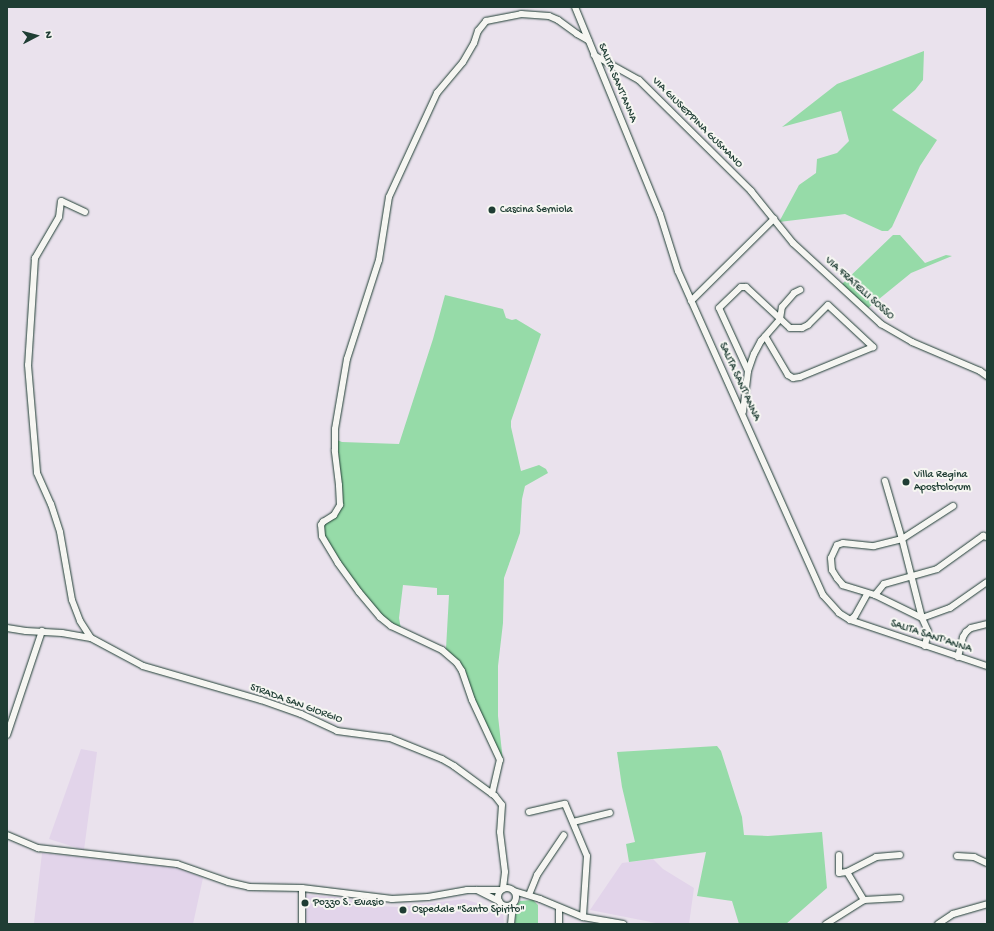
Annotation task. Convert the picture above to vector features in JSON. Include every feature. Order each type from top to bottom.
[{"type":"street","name":"SALITA SANT'ANNA","points":[[574,7],[660,214],[674,260],[691,301],[823,595],[839,613],[850,620],[987,666]]},
{"type":"street","points":[[492,794],[500,760],[472,700],[462,671],[457,663],[442,650],[392,626],[380,617],[359,592],[338,563],[322,536],[321,525],[334,515],[340,505],[335,450],[335,429],[347,360],[379,260],[389,197],[437,93],[463,62],[474,43],[478,31],[486,21],[521,14],[549,16],[558,20],[588,40]]},
{"type":"street","name":"VIA GIUSEPPINA GUSMANO","points":[[594,55],[639,80],[751,191],[774,219]]},
{"type":"street","points":[[85,212],[61,198],[59,217],[35,258],[28,365],[37,473],[51,504],[60,532],[72,600],[80,621],[91,638]]},
{"type":"street","points":[[691,301],[774,219]]},
{"type":"street","name":"VIA FRATELLI SOSSO","points":[[774,219],[793,243],[881,324],[912,342],[980,371],[987,376]]},
{"type":"street","points":[[748,372],[719,308],[741,287],[746,287],[790,328],[802,328],[808,325],[828,305],[873,347],[800,377],[793,378],[788,375],[765,336]]},
{"type":"street","points":[[743,414],[748,372],[754,354],[765,336],[780,319],[782,308],[794,293],[800,290]]},
{"type":"street","points":[[885,481],[902,539],[922,618],[928,631],[925,646]]},
{"type":"street","points":[[953,506],[902,539],[874,546],[844,543],[837,545],[833,550],[831,558],[834,574],[844,585],[872,594],[922,618],[950,608],[987,582]]},
{"type":"street","points":[[850,620],[872,594],[884,584],[937,569],[984,536],[987,537]]},
{"type":"street","points":[[958,657],[963,637],[966,632],[971,628],[987,624]]},
{"type":"street","name":"STRADA SAN GIORGIO","points":[[7,628],[91,638],[143,666],[261,700],[301,714],[338,731],[390,738],[442,759],[500,800],[503,809],[500,832],[505,872],[513,890],[514,902],[510,924]]},
{"type":"street","points":[[7,735],[48,632]]},
{"type":"street","points":[[529,812],[566,804],[587,856],[583,917]]},
{"type":"street","points":[[573,822],[610,813]]},
{"type":"street","points":[[7,835],[38,848],[177,864],[228,882],[249,886],[302,888],[392,899],[428,897],[474,889],[513,890],[583,917],[623,924]]},
{"type":"street","points":[[501,903],[514,902],[529,895],[537,875],[564,835]]},
{"type":"street","points":[[839,855],[839,873],[847,872],[876,857],[900,855]]},
{"type":"street","points":[[957,856],[974,857],[987,863]]},
{"type":"street","name":"STRADA SAN GIORGIO","points":[[501,903],[498,895],[502,889],[505,872]]},
{"type":"street","points":[[847,872],[864,900]]},
{"type":"street","points":[[302,888],[302,924]]},
{"type":"street","points":[[474,889],[488,894],[501,903],[510,924]]},
{"type":"street","points":[[826,924],[864,900],[900,898]]},
{"type":"street","points":[[938,924],[953,914],[987,904]]},
{"type":"street","points":[[558,908],[559,924]]},
{"type":"shaded area","points":[[81,749],[97,752],[84,850],[49,839]]},
{"type":"shaded area","points":[[42,853],[179,868],[203,878],[193,924],[34,923]]},
{"type":"shaded area","points":[[653,859],[663,869],[694,888],[689,924],[661,924],[590,910],[622,863]]},
{"type":"shaded area","name":"Ospedale \"Santo Spirito\"","points":[[306,895],[335,897],[376,906],[399,907],[464,899],[503,911],[504,924],[306,924]]},
{"type":"green space","points":[[924,51],[923,80],[915,90],[892,110],[937,140],[920,166],[892,227],[888,231],[882,231],[845,214],[779,222],[799,185],[816,173],[817,159],[837,153],[849,141],[841,111],[782,127],[837,84]]},
{"type":"green space","points":[[893,235],[900,235],[925,263],[946,255],[952,256],[911,273],[868,308],[841,285]]},
{"type":"green space","points":[[445,295],[503,309],[506,318],[512,320],[516,319],[541,334],[511,421],[521,471],[539,465],[546,469],[548,473],[525,486],[522,499],[520,533],[504,578],[503,623],[498,666],[498,716],[503,761],[474,698],[465,670],[446,649],[449,595],[437,595],[437,588],[403,585],[399,618],[401,629],[381,615],[347,572],[324,535],[323,525],[341,504],[343,496],[337,440],[342,442],[399,444],[433,339]]},
{"type":"green space","points":[[717,746],[721,751],[742,817],[744,835],[768,836],[822,832],[827,888],[786,924],[739,924],[732,901],[697,896],[706,852],[629,862],[626,844],[635,842],[622,787],[617,752]]},
{"type":"green space","points":[[533,900],[538,905],[538,924],[515,924],[516,906],[520,901]]},
{"type":"place","name":"Cascina Serniola","points":[[492,210]]},
{"type":"place","name":"Villa Regina Apostolorum","points":[[906,482]]},
{"type":"place","name":"Pozzo S. Evasio","points":[[305,903]]},
{"type":"place","name":"Ospedale \"Santo Spirito\"","points":[[403,910]]}]
